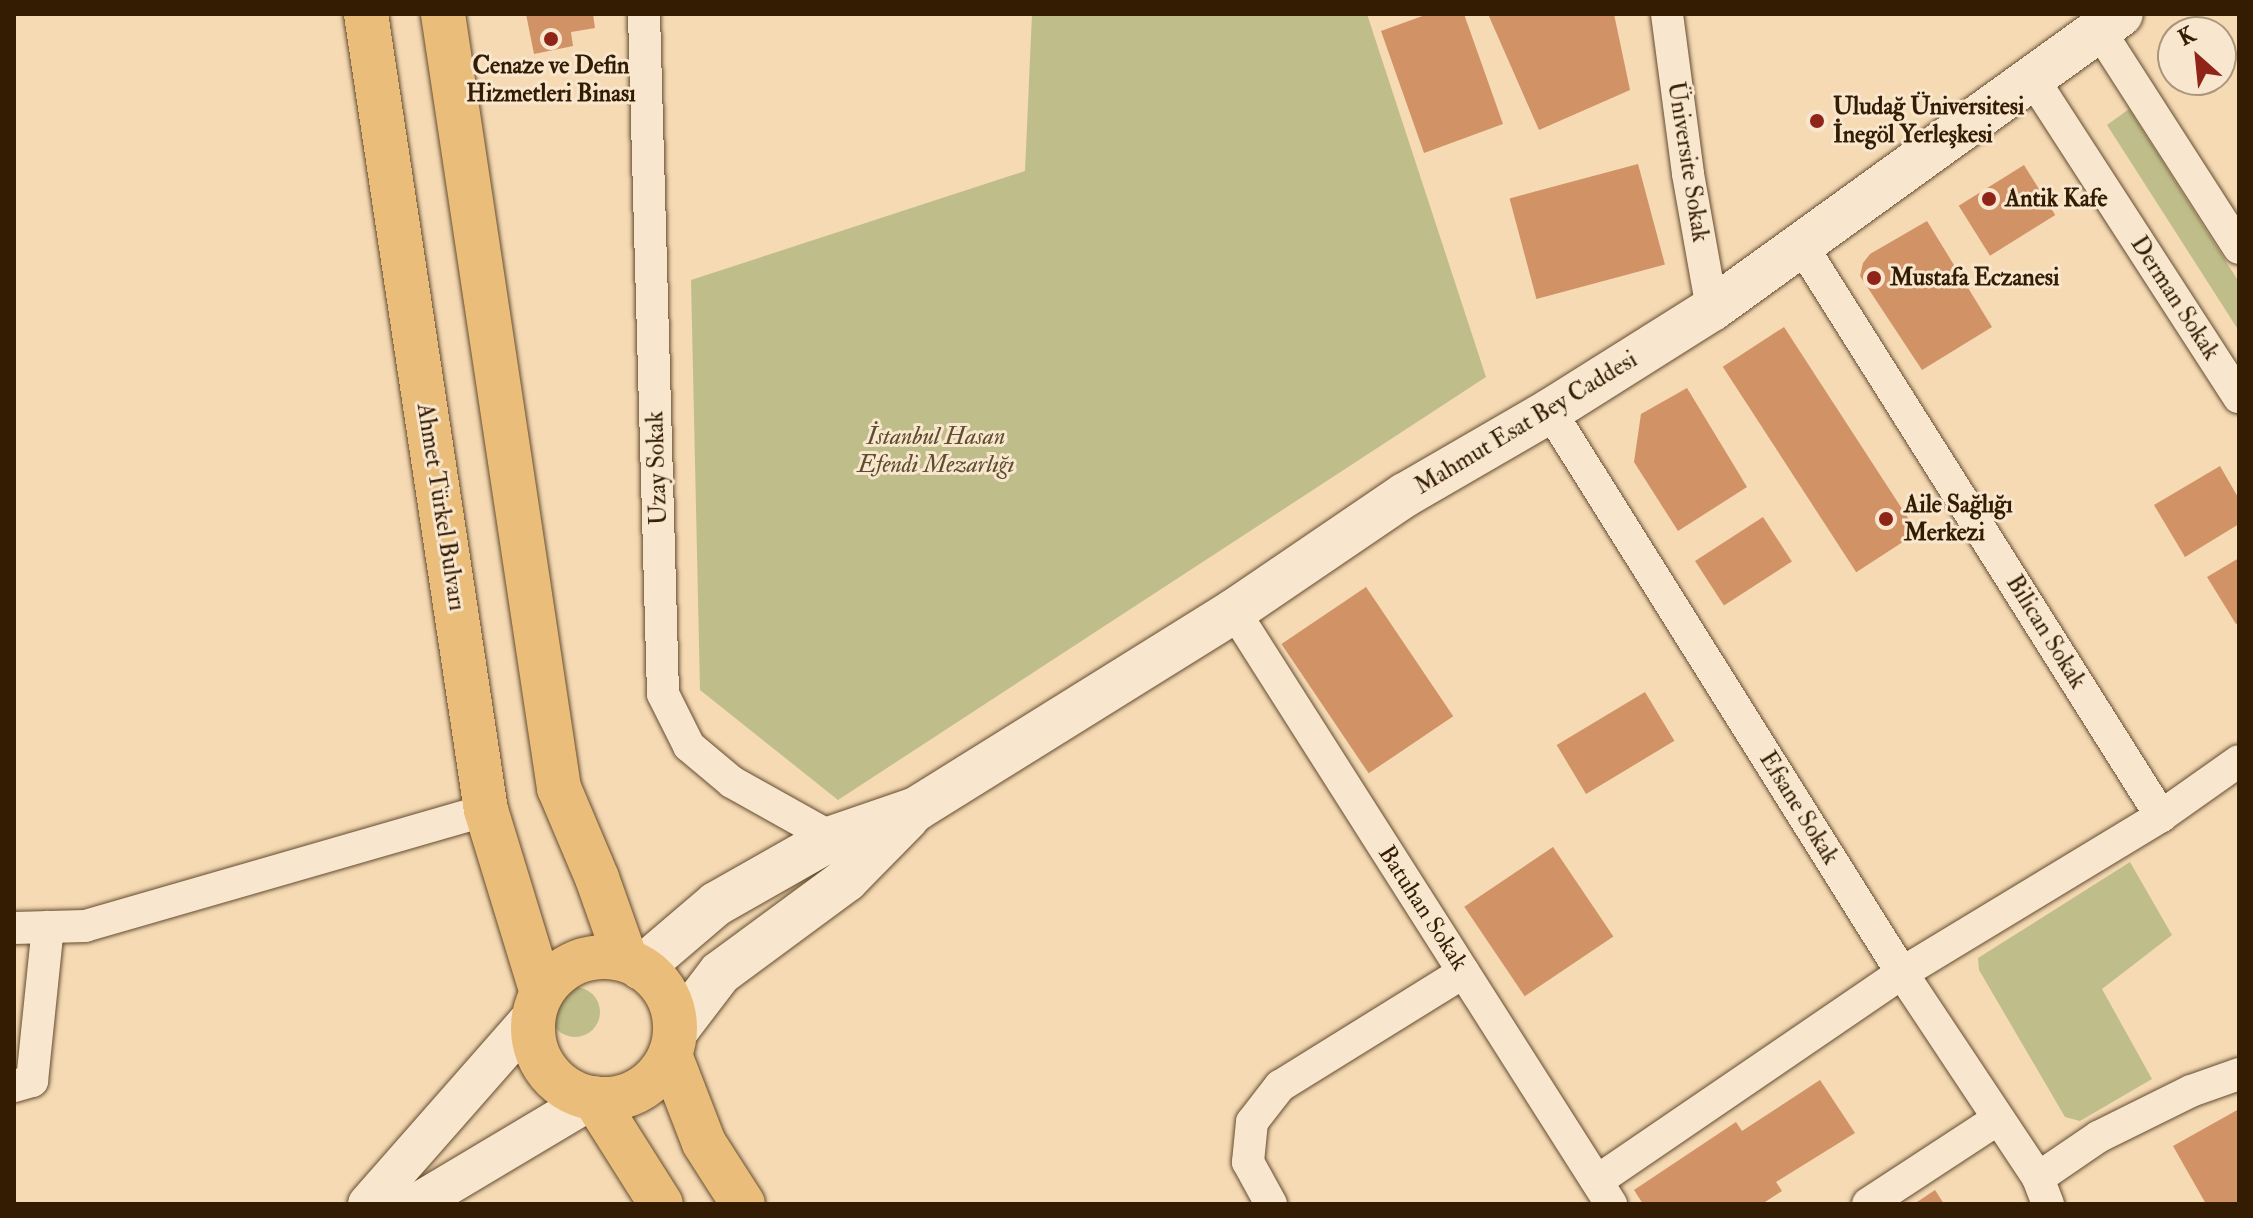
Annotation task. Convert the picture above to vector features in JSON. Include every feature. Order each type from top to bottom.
[{"type":"main road","name":"Ahmet Türkel Bulvarı","points":[[366,14],[486,810],[538,1004]]},
{"type":"main road","points":[[443,14],[559,788],[634,964]]},
{"type":"main road","name":"Mahmut Esat Bey Caddesi","points":[[916,809],[1234,611],[1405,495],[1550,411],[1712,309],[2110,22]]},
{"type":"main road","points":[[634,964],[716,904],[832,838],[916,809]]},
{"type":"main road","points":[[743,1204],[704,1143],[673,1043],[673,1008],[663,987],[634,964],[603,957],[580,961],[565,969],[538,1004],[534,1038],[540,1059],[554,1078],[572,1091],[594,1098],[617,1098],[639,1089],[658,1075],[673,1043],[720,973],[846,880],[916,809]]},
{"type":"main road","points":[[594,1098],[661,1204]]},
{"type":"street","name":"Üniversite Sokak","points":[[1667,14],[1688,174],[1712,309]]},
{"type":"street","name":"Uzay Sokak","points":[[650,15],[663,694],[689,746],[732,782],[832,838]]},
{"type":"street","points":[[2110,22],[2239,248]]},
{"type":"street","name":"Derman Sokak","points":[[2033,79],[2239,397]]},
{"type":"street","name":"Bilican Sokak","points":[[1802,246],[2161,816]]},
{"type":"street","name":"Efsane Sokak","points":[[1550,411],[1902,973],[2043,1191]]},
{"type":"street","name":"Batuhan Sokak","points":[[1234,611],[1604,1193]]},
{"type":"street","points":[[1604,1193],[1902,973],[2161,816],[2239,761]]},
{"type":"street","points":[[14,928],[85,926],[486,810]]},
{"type":"street","points":[[14,1086],[32,1081],[48,927]]},
{"type":"street","points":[[1271,1204],[1248,1162],[1252,1122],[1280,1086],[1464,972]]},
{"type":"street","points":[[368,1204],[538,1004]]},
{"type":"street","points":[[2043,1191],[2098,1137],[2191,1091],[2239,1074]]},
{"type":"street","points":[[416,1204],[594,1098]]},
{"type":"street","points":[[1868,1204],[1998,1119]]},
{"type":"green space","name":"İstanbul Hasan Efendi Mezarlığı","points":[[1032,14],[1367,14],[1486,377],[838,800],[700,690],[691,280],[1025,171]]},
{"type":"green space","points":[[2129,109],[2239,282],[2239,331],[2107,125]]},
{"type":"green space","points":[[2130,862],[2172,935],[2102,989],[2152,1079],[2080,1121],[2065,1117],[1979,970],[1978,958]]},
{"type":"green space","points":[[575,987],[592,995],[600,1012],[592,1029],[575,1037],[558,1029],[550,1012],[558,995]]},
{"type":"building","name":"Cenaze ve Defin Hizmetleri Binası","points":[[526,14],[593,14],[595,28],[571,32],[573,46],[534,54]]},
{"type":"building","points":[[1428,14],[1464,14],[1503,124],[1424,153],[1381,31]]},
{"type":"building","points":[[1488,14],[1614,14],[1630,90],[1539,130]]},
{"type":"building","points":[[1638,164],[1665,264],[1536,299],[1510,198]]},
{"type":"building","points":[[2024,165],[2055,215],[1990,256],[1959,206]]},
{"type":"building","points":[[1927,221],[1992,327],[1922,370],[1860,276],[1863,263],[1870,254]]},
{"type":"building","points":[[1784,327],[1917,532],[1856,572],[1723,367]]},
{"type":"building","points":[[1687,388],[1747,487],[1678,531],[1634,462],[1641,414]]},
{"type":"building","points":[[2220,466],[2239,499],[2239,524],[2185,557],[2154,505]]},
{"type":"building","points":[[1763,517],[1792,561],[1724,606],[1695,561]]},
{"type":"building","points":[[2239,558],[2239,622],[2236,624],[2207,577]]},
{"type":"building","points":[[1366,587],[1453,716],[1369,773],[1281,644]]},
{"type":"building","points":[[1645,692],[1674,741],[1586,794],[1557,745]]},
{"type":"building","points":[[1553,847],[1613,937],[1525,996],[1464,907]]},
{"type":"building","points":[[1820,1080],[1855,1133],[1776,1182],[1782,1191],[1762,1204],[1643,1204],[1634,1190],[1736,1122],[1742,1131]]},
{"type":"building","points":[[2239,1109],[2239,1204],[2206,1204],[2173,1146]]},
{"type":"building","points":[[1935,1190],[1944,1204],[1914,1204]]},
{"type":"place","name":"Cenaze ve Defin Hizmetleri Binası","points":[[551,39]]},
{"type":"place","name":"Uludağ Üniversitesi İnegöl Yerleşkesi","points":[[1817,121]]},
{"type":"place","name":"Antik Kafe","points":[[1989,199]]},
{"type":"place","name":"Mustafa Eczanesi","points":[[1874,278]]},
{"type":"place","name":"Aile Sağlığı Merkezi","points":[[1886,519]]}]
